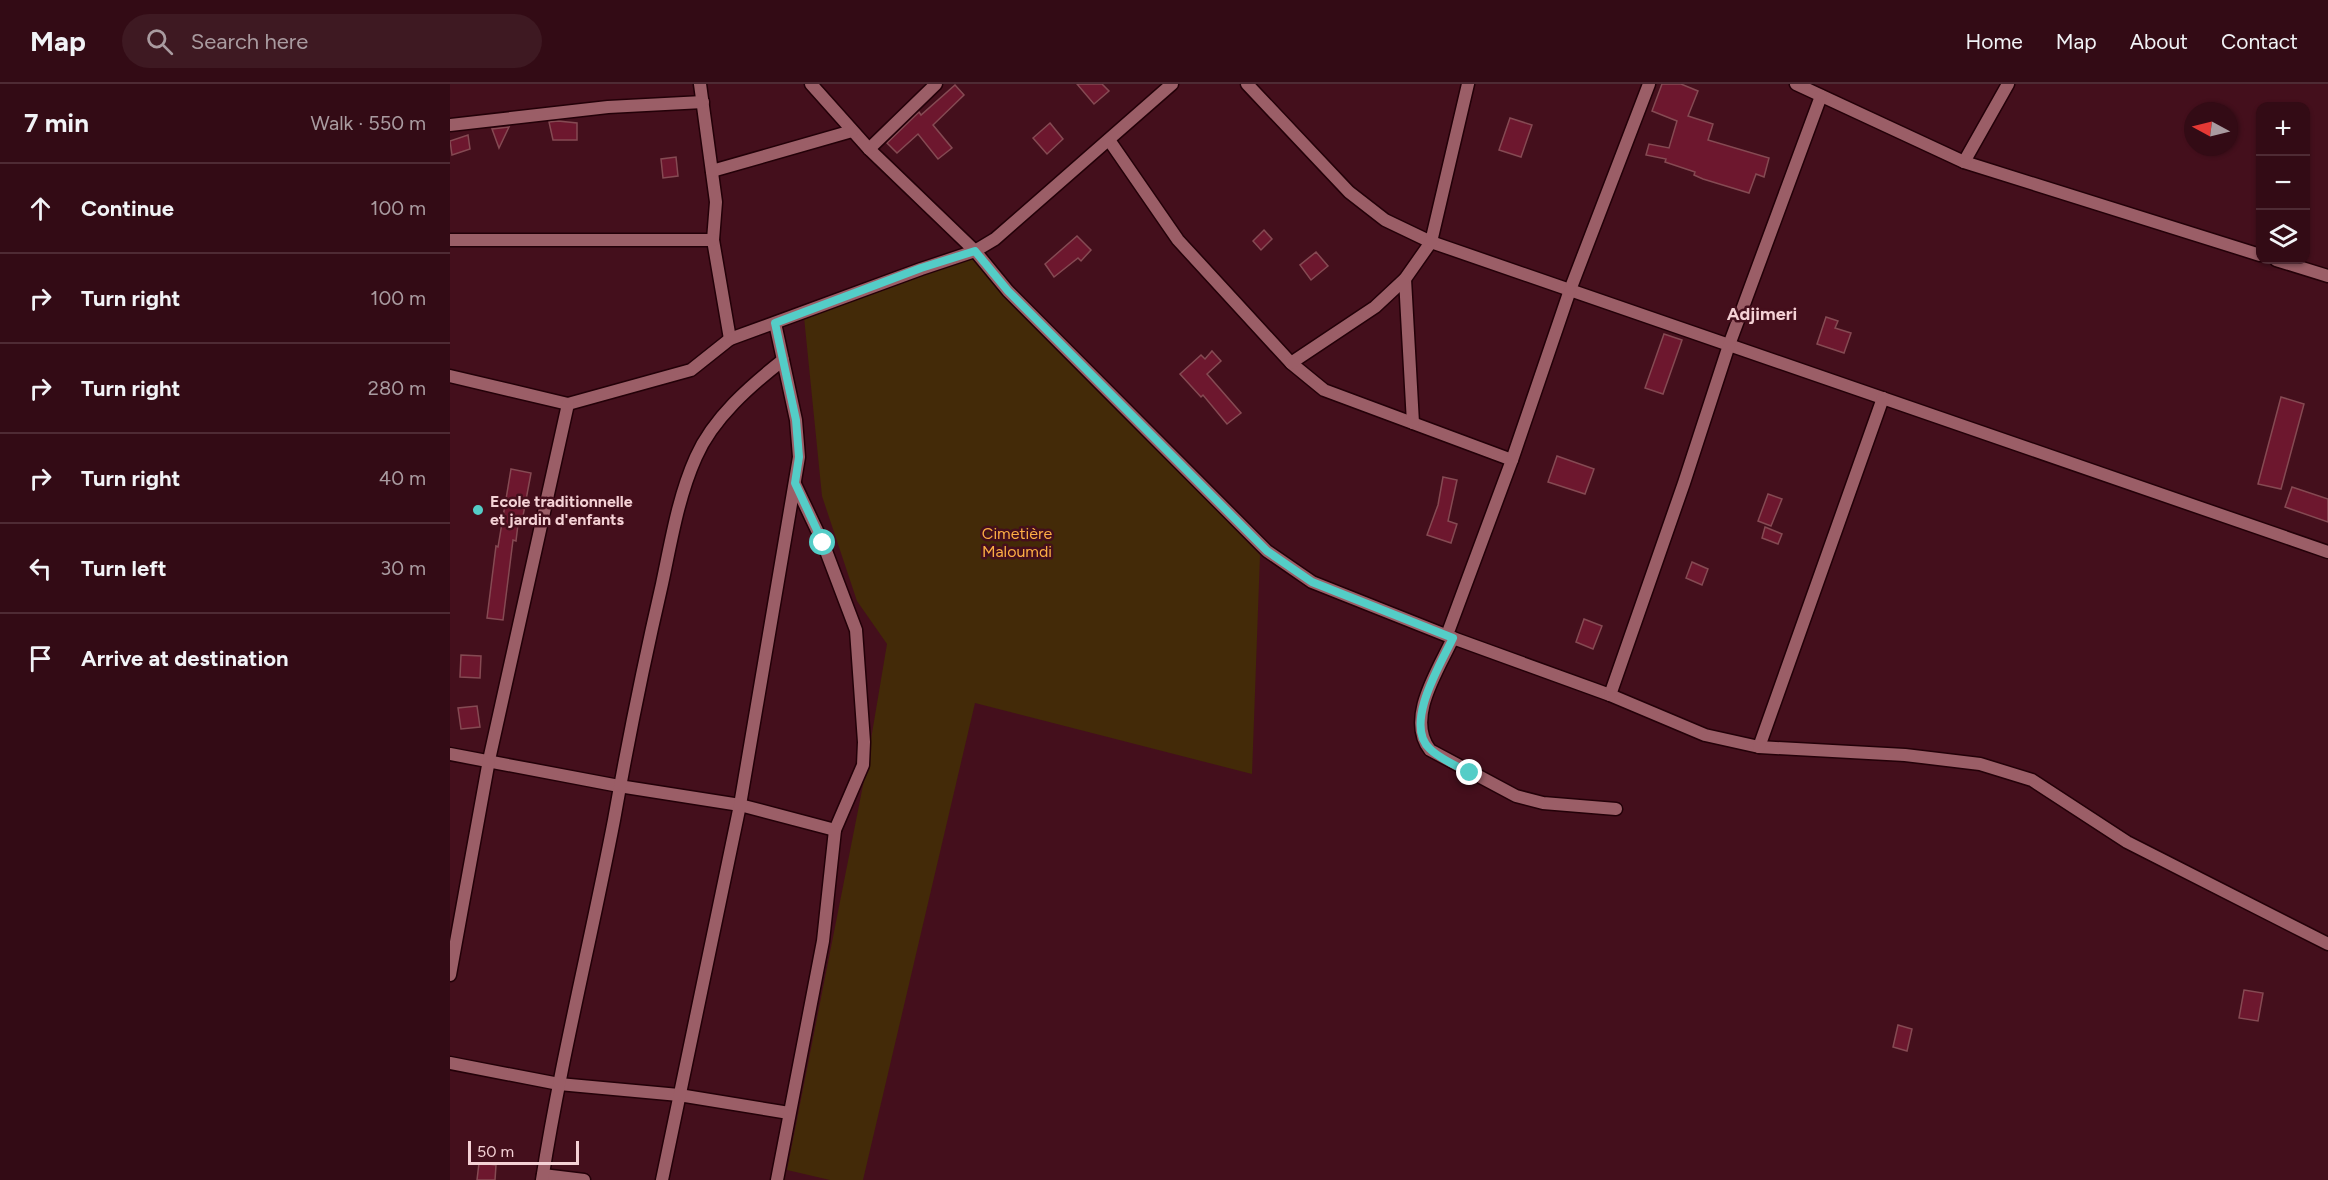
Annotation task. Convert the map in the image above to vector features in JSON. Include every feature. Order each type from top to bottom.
[{"type":"street","points":[[700,84],[716,202],[713,240],[730,339]]},
{"type":"street","points":[[811,84],[869,149],[975,251],[1008,291],[1267,551],[1312,582],[1450,637],[1610,695],[1705,735],[1759,747],[1905,754],[1980,765],[2032,780],[2127,842],[2328,944]]},
{"type":"street","points":[[869,149],[936,84]]},
{"type":"street","points":[[450,376],[567,404],[691,370],[730,339],[921,268],[975,251],[994,239],[1172,84]]},
{"type":"street","points":[[1247,84],[1349,192],[1386,220],[1431,242],[2328,552]]},
{"type":"street","points":[[1291,363],[1375,307],[1405,279],[1431,242],[1468,84]]},
{"type":"street","points":[[1616,809],[1543,803],[1516,796],[1430,750],[1424,742],[1421,731],[1421,717],[1570,290],[1649,84]]},
{"type":"street","points":[[1796,84],[1964,162],[2256,254]]},
{"type":"street","points":[[1964,162],[2008,84]]},
{"type":"street","points":[[1610,695],[1684,483],[1729,345],[1821,96]]},
{"type":"street","points":[[450,125],[608,107],[703,102]]},
{"type":"street","points":[[712,171],[852,131]]},
{"type":"street","points":[[1109,140],[1178,240],[1291,363],[1324,390],[1512,460]]},
{"type":"street","points":[[450,240],[713,240]]},
{"type":"street","points":[[2289,264],[2328,276]]},
{"type":"street","points":[[1405,279],[1413,423]]},
{"type":"street","points":[[662,1180],[740,805],[799,457],[796,420],[775,323]]},
{"type":"street","points":[[585,1180],[542,1178],[640,679],[679,508],[696,456],[718,423],[746,392],[783,360]]},
{"type":"street","points":[[1759,747],[1882,398]]},
{"type":"street","points":[[450,975],[453,938],[489,760],[567,404]]},
{"type":"street","points":[[777,1180],[823,941],[835,830],[863,765],[864,742],[856,630],[823,543],[795,483]]},
{"type":"street","points":[[450,754],[619,786],[740,805],[835,830]]},
{"type":"street","points":[[450,1063],[559,1084],[679,1095],[789,1113]]},
{"type":"green space","name":"Cimetière Maloumdi","points":[[971,258],[1260,555],[1252,774],[975,703],[863,1180],[830,1180],[787,1170],[865,775],[887,644],[857,601],[822,496],[803,307]]},
{"type":"building","points":[[1077,84],[1102,84],[1109,91],[1094,104]]},
{"type":"building","points":[[1662,84],[1681,84],[1698,91],[1688,116],[1713,124],[1708,140],[1769,158],[1764,177],[1756,174],[1749,193],[1703,179],[1694,175],[1695,172],[1665,162],[1666,159],[1646,155],[1649,144],[1669,148],[1677,121],[1652,111]]},
{"type":"building","points":[[955,85],[964,95],[933,125],[952,148],[938,159],[918,134],[897,153],[887,143],[919,112],[921,115]]},
{"type":"building","points":[[1510,118],[1532,125],[1521,157],[1499,150]]},
{"type":"building","points":[[549,122],[577,123],[577,140],[553,140]]},
{"type":"building","points":[[1050,123],[1063,139],[1047,154],[1033,138]]},
{"type":"building","points":[[509,127],[499,148],[492,129]]},
{"type":"building","points":[[468,135],[470,149],[452,155],[450,141]]},
{"type":"building","points":[[676,157],[678,176],[663,178],[661,159]]},
{"type":"building","points":[[1264,230],[1272,239],[1261,250],[1253,241]]},
{"type":"building","points":[[1077,236],[1091,250],[1081,261],[1078,258],[1054,277],[1045,264]]},
{"type":"building","points":[[1316,252],[1328,266],[1311,280],[1300,265]]},
{"type":"building","points":[[1826,317],[1838,321],[1835,328],[1851,333],[1844,353],[1817,344]]},
{"type":"building","points":[[1664,334],[1682,340],[1663,394],[1645,388]]},
{"type":"building","points":[[1212,351],[1221,361],[1207,374],[1241,413],[1227,424],[1203,395],[1201,397],[1180,374],[1201,355],[1205,359]]},
{"type":"building","points":[[2281,397],[2304,404],[2281,489],[2258,484]]},
{"type":"building","points":[[1557,456],[1594,469],[1585,494],[1548,482]]},
{"type":"building","points":[[511,469],[531,473],[523,516],[519,516],[516,541],[513,540],[503,620],[487,618],[496,546],[498,547]]},
{"type":"building","points":[[1443,477],[1457,480],[1448,521],[1457,524],[1451,543],[1427,535],[1438,505]]},
{"type":"building","points":[[2292,487],[2328,499],[2328,522],[2285,507]]},
{"type":"building","points":[[1768,494],[1782,499],[1771,526],[1758,521]]},
{"type":"building","points":[[1765,527],[1782,534],[1778,544],[1762,538]]},
{"type":"building","points":[[1692,562],[1708,569],[1702,585],[1686,578]]},
{"type":"building","points":[[1584,619],[1602,626],[1593,649],[1576,642]]},
{"type":"building","points":[[461,655],[481,656],[480,678],[460,677]]},
{"type":"building","points":[[477,706],[480,727],[461,729],[458,708]]},
{"type":"building","points":[[2244,990],[2263,993],[2258,1021],[2239,1018]]},
{"type":"building","points":[[1898,1025],[1912,1029],[1907,1051],[1893,1047]]},
{"type":"building","points":[[479,1163],[496,1165],[495,1180],[477,1180]]},
{"type":"place","name":"Ecole traditionnelle et jardin d'enfants","points":[[478,510]]},
{"type":"district","name":"Adjimeri","points":[[1762,314]]},
{"type":"route","points":[[823,543],[795,483],[799,457],[796,420],[775,323],[921,268],[975,251],[1008,291],[1267,551],[1312,582],[1453,638],[1427,695],[1421,717],[1421,731],[1424,742],[1430,750],[1470,773]]}]
